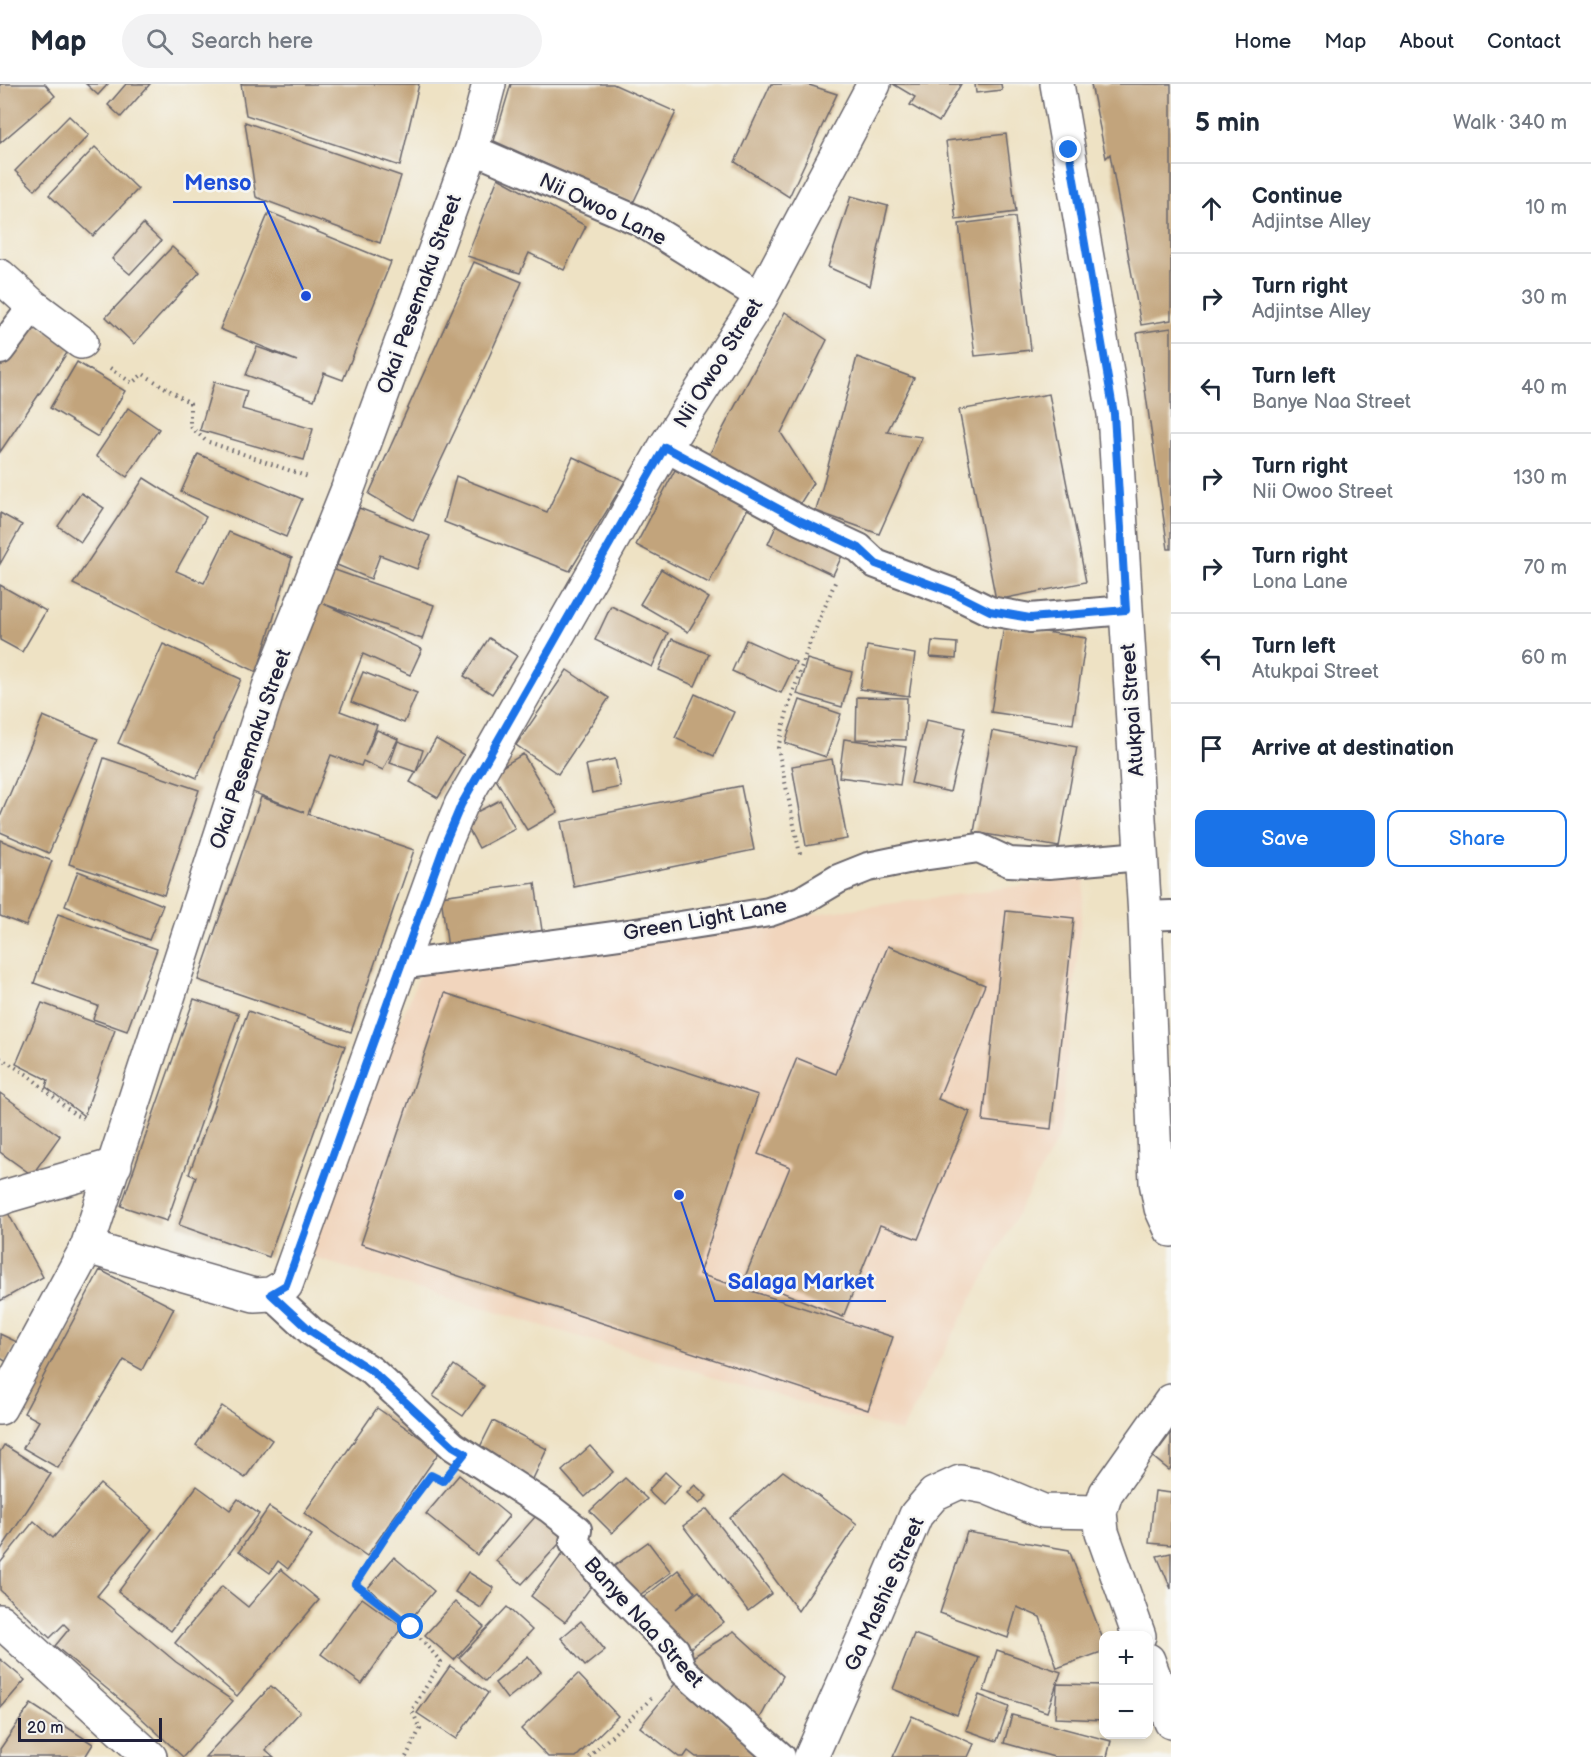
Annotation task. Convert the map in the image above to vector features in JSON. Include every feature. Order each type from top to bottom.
[{"type":"street","name":"Okai Pesemaku Street","points":[[0,1408],[87,1247],[268,687],[347,491],[472,149],[489,84]]},
{"type":"street","name":"Nii Owoo Street","points":[[271,1294],[286,1285],[445,843],[461,805],[665,447],[761,297],[874,84]]},
{"type":"street","name":"Atukpai Street","points":[[1057,84],[1114,414],[1142,855],[1158,916],[1160,1032],[1156,1182],[1161,1208],[1171,1230]]},
{"type":"street","points":[[0,276],[33,306],[81,342]]},
{"type":"street","points":[[0,1199],[120,1150]]},
{"type":"street","points":[[87,1247],[254,1295],[271,1294]]},
{"type":"street","points":[[1139,1631],[1102,1532],[1100,1512],[1106,1493],[1171,1401]]},
{"type":"street","name":"Ga Mashie Street","points":[[811,1757],[916,1515],[934,1494],[960,1482],[986,1487],[1043,1511],[1100,1512]]},
{"type":"street","points":[[0,1622],[150,1757]]},
{"type":"street","points":[[1153,1671],[1171,1722]]},
{"type":"lane","name":"Nii Owoo Lane","points":[[472,149],[639,221],[761,297]]},
{"type":"lane","points":[[0,350],[33,306]]},
{"type":"lane","points":[[665,447],[801,521],[859,548],[876,564],[954,593],[990,611],[1030,618],[1126,610]]},
{"type":"lane","name":"Green Light Lane","points":[[401,965],[769,912],[801,901],[838,879],[868,867],[922,855],[979,848],[1009,862],[1049,864],[1142,855]]},
{"type":"lane","name":"Banye Naa Street","points":[[271,1294],[312,1332],[372,1371],[453,1446],[549,1508],[577,1530],[574,1542],[608,1583],[675,1650],[682,1670],[781,1757]]},
{"type":"path","points":[[81,342],[96,358],[132,382],[143,374],[190,403],[190,426],[206,441],[347,491]]},
{"type":"path","points":[[801,856],[778,748],[807,650],[842,568],[859,548]]},
{"type":"path","points":[[0,1058],[28,1075],[120,1150]]},
{"type":"path","points":[[406,1757],[420,1729],[412,1710],[441,1662],[411,1627],[355,1584],[394,1524],[431,1475],[443,1481],[465,1453]]},
{"type":"path","points":[[589,1757],[682,1670]]},
{"type":"shaded area","points":[[1085,877],[1060,1134],[901,1432],[307,1256],[422,968]]},
{"type":"building","points":[[0,84],[45,84],[55,96],[0,143]]},
{"type":"building","points":[[86,84],[108,84],[98,95]]},
{"type":"building","points":[[126,84],[150,84],[121,117],[108,105]]},
{"type":"building","points":[[241,84],[419,84],[400,166],[246,115]]},
{"type":"building","points":[[511,84],[613,84],[676,112],[633,203],[494,141]]},
{"type":"building","points":[[771,84],[806,84],[837,94],[789,197],[735,162]]},
{"type":"building","points":[[893,84],[961,84],[939,122],[910,105],[915,97]]},
{"type":"building","points":[[975,84],[1001,84],[1002,90],[976,93]]},
{"type":"building","points":[[1091,84],[1171,84],[1171,320],[1141,325],[1110,154],[1106,158]]},
{"type":"building","points":[[69,116],[89,135],[35,190],[15,171]]},
{"type":"building","points":[[245,122],[401,176],[380,243],[256,197]]},
{"type":"building","points":[[1006,134],[1016,212],[956,220],[946,141]]},
{"type":"building","points":[[95,147],[138,189],[93,236],[49,195]]},
{"type":"building","points":[[498,178],[586,226],[564,270],[529,253],[520,273],[467,256]]},
{"type":"building","points":[[851,196],[888,206],[870,286],[828,267]]},
{"type":"building","points":[[269,212],[391,262],[343,380],[324,373],[314,400],[246,375],[257,347],[297,361],[220,329]]},
{"type":"building","points":[[1015,217],[1031,350],[975,356],[959,224]]},
{"type":"building","points":[[143,224],[161,241],[130,274],[112,259]]},
{"type":"building","points":[[172,247],[200,272],[134,344],[106,317]]},
{"type":"building","points":[[474,262],[522,282],[413,520],[369,494]]},
{"type":"building","points":[[785,312],[827,340],[781,433],[813,483],[798,507],[707,459]]},
{"type":"building","points":[[29,319],[71,347],[0,452],[0,362]]},
{"type":"building","points":[[1171,328],[1171,549],[1168,549],[1137,333]]},
{"type":"building","points":[[857,357],[914,378],[887,432],[922,437],[879,534],[816,511]]},
{"type":"building","points":[[77,362],[125,391],[98,437],[50,408]]},
{"type":"building","points":[[214,382],[247,391],[242,409],[313,429],[304,460],[200,430]]},
{"type":"building","points":[[1049,394],[1086,582],[996,600],[959,410]]},
{"type":"building","points":[[128,408],[159,429],[127,477],[96,456]]},
{"type":"building","points":[[198,454],[302,499],[286,537],[181,492]]},
{"type":"building","points":[[573,457],[625,481],[570,571],[444,522],[456,476],[547,512]]},
{"type":"building","points":[[675,470],[748,508],[709,583],[636,545]]},
{"type":"building","points":[[144,478],[206,517],[176,571],[204,583],[229,532],[292,558],[257,672],[73,584]]},
{"type":"building","points":[[81,493],[104,508],[81,542],[58,526]]},
{"type":"building","points":[[359,508],[430,536],[417,569],[380,555],[371,579],[337,565]]},
{"type":"building","points":[[0,513],[22,525],[0,564]]},
{"type":"building","points":[[780,518],[845,549],[833,575],[768,544]]},
{"type":"building","points":[[332,569],[434,605],[422,639],[324,604],[422,649],[410,675],[363,654],[340,711],[377,725],[365,756],[377,730],[398,739],[383,770],[363,761],[361,766],[331,755],[308,814],[414,850],[351,1032],[198,980],[261,797],[304,812],[245,789]]},
{"type":"building","points":[[661,569],[709,598],[688,632],[640,604]]},
{"type":"building","points":[[0,585],[46,611],[22,652],[0,640]]},
{"type":"building","points":[[611,606],[668,633],[652,667],[595,640]]},
{"type":"building","points":[[1004,626],[1086,638],[1073,724],[991,712]]},
{"type":"building","points":[[489,638],[517,656],[492,694],[464,676]]},
{"type":"building","points":[[672,639],[709,654],[695,686],[659,670]]},
{"type":"building","points":[[746,640],[796,662],[781,693],[732,671]]},
{"type":"building","points":[[932,641],[957,643],[956,659],[930,657]]},
{"type":"building","points":[[163,644],[241,679],[197,778],[118,743]]},
{"type":"building","points":[[867,646],[915,654],[909,696],[860,689]]},
{"type":"building","points":[[807,659],[852,672],[842,707],[797,694]]},
{"type":"building","points":[[567,670],[609,698],[558,774],[516,745]]},
{"type":"building","points":[[363,672],[417,693],[404,723],[351,702]]},
{"type":"building","points":[[695,694],[734,712],[714,756],[675,738]]},
{"type":"building","points":[[857,697],[907,698],[906,740],[856,739]]},
{"type":"building","points":[[800,700],[841,714],[826,757],[785,743]]},
{"type":"building","points":[[43,716],[98,739],[49,853],[0,832],[0,817]]},
{"type":"building","points":[[926,720],[965,728],[950,792],[911,783]]},
{"type":"building","points":[[992,731],[1077,747],[1059,847],[974,832]]},
{"type":"building","points":[[436,739],[464,755],[438,798],[410,782]]},
{"type":"building","points":[[844,739],[906,747],[900,785],[839,777]]},
{"type":"building","points":[[398,741],[423,750],[416,772],[390,763]]},
{"type":"building","points":[[523,754],[558,812],[527,830],[492,773]]},
{"type":"building","points":[[104,758],[199,790],[164,895],[69,864]]},
{"type":"building","points":[[615,759],[621,787],[592,793],[586,765]]},
{"type":"building","points":[[832,759],[847,839],[806,846],[792,766]]},
{"type":"building","points":[[741,786],[754,850],[574,887],[561,822]]},
{"type":"building","points":[[500,800],[515,829],[479,848],[463,819]]},
{"type":"building","points":[[0,840],[52,861],[26,926],[0,916]]},
{"type":"building","points":[[78,871],[163,905],[149,940],[65,906]]},
{"type":"building","points":[[535,883],[544,944],[449,956],[441,896]]},
{"type":"building","points":[[1006,911],[1074,918],[1051,1129],[983,1121]]},
{"type":"building","points":[[58,914],[157,949],[127,1031],[93,1019],[98,1006],[34,983]]},
{"type":"building","points":[[888,946],[985,985],[938,1099],[970,1112],[918,1239],[880,1225],[843,1317],[745,1277],[790,1167],[758,1154],[797,1058],[836,1074]]},
{"type":"building","points":[[445,993],[758,1095],[699,1274],[893,1337],[868,1410],[361,1244]]},
{"type":"building","points":[[194,999],[239,1014],[167,1221],[121,1206]]},
{"type":"building","points":[[42,1003],[115,1030],[84,1116],[46,1087],[48,1080],[16,1064]]},
{"type":"building","points":[[248,1011],[345,1046],[269,1257],[179,1225],[196,1177],[189,1174]]},
{"type":"building","points":[[0,1093],[60,1136],[32,1175],[0,1152]]},
{"type":"building","points":[[2,1202],[43,1277],[0,1301],[0,1203]]},
{"type":"building","points":[[100,1270],[174,1308],[142,1370],[124,1360],[58,1468],[23,1448],[39,1421],[24,1413]]},
{"type":"building","points":[[0,1334],[17,1342],[7,1362],[0,1358]]},
{"type":"building","points":[[454,1365],[484,1386],[463,1416],[433,1396]]},
{"type":"building","points":[[222,1406],[272,1440],[245,1478],[196,1445]]},
{"type":"building","points":[[377,1408],[440,1451],[367,1556],[304,1513]]},
{"type":"building","points":[[493,1421],[547,1449],[531,1483],[476,1455]]},
{"type":"building","points":[[1171,1433],[1171,1468],[1169,1470],[1153,1457]]},
{"type":"building","points":[[4,1445],[51,1474],[0,1551],[0,1452]]},
{"type":"building","points":[[590,1446],[613,1472],[585,1497],[562,1471]]},
{"type":"building","points":[[783,1471],[857,1524],[798,1611],[730,1518]]},
{"type":"building","points":[[665,1472],[680,1486],[663,1505],[648,1491]]},
{"type":"building","points":[[459,1475],[509,1516],[477,1555],[426,1514]]},
{"type":"building","points":[[625,1478],[647,1499],[612,1533],[590,1511]]},
{"type":"building","points":[[100,1484],[152,1529],[97,1596],[176,1662],[233,1701],[183,1757],[135,1712],[55,1646],[69,1629],[64,1624],[50,1638],[0,1590],[0,1563],[34,1521],[53,1538]]},
{"type":"building","points":[[695,1485],[707,1496],[699,1504],[687,1493]]},
{"type":"building","points":[[197,1486],[230,1510],[238,1499],[259,1514],[171,1631],[118,1592]]},
{"type":"building","points":[[1155,1491],[1171,1493],[1171,1545],[1149,1543]]},
{"type":"building","points":[[269,1507],[312,1535],[288,1569],[278,1561],[270,1573],[239,1551]]},
{"type":"building","points":[[543,1508],[570,1532],[522,1584],[496,1561]]},
{"type":"building","points":[[707,1509],[772,1593],[748,1611],[683,1526]]},
{"type":"building","points":[[967,1532],[1069,1550],[1100,1631],[1099,1653],[1057,1668],[1040,1617],[1017,1607],[1008,1638],[940,1613]]},
{"type":"building","points":[[648,1542],[671,1572],[637,1597],[613,1567]]},
{"type":"building","points":[[565,1550],[599,1576],[565,1622],[531,1596]]},
{"type":"building","points":[[1171,1553],[1171,1589],[1157,1556]]},
{"type":"building","points":[[394,1557],[434,1591],[409,1621],[368,1588]]},
{"type":"building","points":[[281,1569],[319,1600],[237,1696],[175,1643],[222,1586],[248,1607]]},
{"type":"building","points":[[678,1570],[695,1592],[676,1609],[699,1591],[724,1622],[684,1653],[640,1600]]},
{"type":"building","points":[[468,1572],[494,1588],[481,1608],[455,1592]]},
{"type":"building","points":[[362,1598],[402,1627],[362,1684],[321,1654]]},
{"type":"building","points":[[455,1602],[484,1627],[454,1660],[425,1635]]},
{"type":"building","points":[[507,1607],[532,1630],[485,1681],[459,1658]]},
{"type":"building","points":[[581,1621],[605,1650],[585,1666],[561,1638]]},
{"type":"building","points":[[734,1631],[783,1676],[753,1731],[683,1663]]},
{"type":"building","points":[[914,1634],[979,1658],[957,1715],[893,1689]]},
{"type":"building","points":[[997,1650],[1061,1672],[1047,1712],[984,1691]]},
{"type":"building","points":[[528,1656],[541,1672],[507,1699],[495,1683]]},
{"type":"building","points":[[0,1659],[25,1680],[0,1709]]},
{"type":"building","points":[[450,1666],[488,1693],[456,1739],[417,1713]]},
{"type":"building","points":[[578,1674],[618,1716],[576,1757],[548,1757],[521,1729]]},
{"type":"building","points":[[678,1680],[763,1757],[696,1757],[688,1751],[684,1757],[679,1757],[640,1727]]},
{"type":"building","points":[[1057,1684],[1099,1685],[1099,1720],[1055,1718]]},
{"type":"building","points":[[271,1686],[300,1712],[266,1750],[274,1757],[205,1757]]},
{"type":"building","points":[[979,1695],[1009,1707],[997,1741],[966,1730]]},
{"type":"building","points":[[31,1704],[93,1744],[85,1757],[0,1757],[0,1749]]},
{"type":"building","points":[[1012,1715],[1111,1741],[1107,1757],[1054,1757],[1004,1743]]},
{"type":"building","points":[[912,1716],[974,1744],[968,1757],[893,1757]]},
{"type":"place","name":"Menso","points":[[306,296]]},
{"type":"place","name":"Salaga Market","points":[[679,1195]]},
{"type":"route","points":[[411,1627],[355,1584],[394,1524],[431,1475],[443,1481],[465,1453],[453,1446],[372,1371],[312,1332],[271,1294],[286,1285],[445,843],[461,805],[665,447],[801,521],[859,548],[876,564],[954,593],[990,611],[1030,618],[1126,610],[1114,414],[1069,150]]}]
